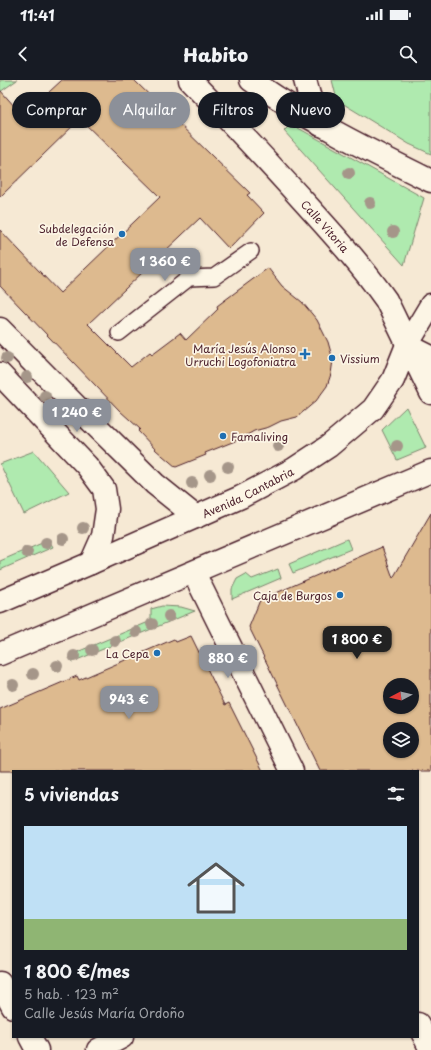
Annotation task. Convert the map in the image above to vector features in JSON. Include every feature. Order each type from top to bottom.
[{"type":"main road","name":"Calle Vitoria","points":[[190,80],[260,152],[376,286],[386,300],[431,393]]},
{"type":"main road","points":[[251,80],[276,98]]},
{"type":"main road","points":[[305,80],[308,92]]},
{"type":"main road","points":[[327,128],[431,181]]},
{"type":"main road","name":"Avenida Cantabria","points":[[0,602],[240,497],[294,469],[329,446],[373,409],[393,380],[407,345],[431,305]]},
{"type":"main road","points":[[0,329],[155,484],[196,517]]},
{"type":"main road","points":[[407,345],[431,357]]},
{"type":"main road","points":[[0,374],[87,466],[104,489],[107,509],[103,536],[92,563]]},
{"type":"main road","points":[[54,430],[79,409]]},
{"type":"main road","points":[[0,654],[431,471]]},
{"type":"main road","points":[[194,572],[292,770]]},
{"type":"main road","points":[[0,983],[12,1005]]},
{"type":"main road","points":[[419,1026],[431,1050]]},
{"type":"main road","points":[[31,1038],[37,1050]]},
{"type":"main road","points":[[98,1050],[120,1038]]},
{"type":"lane","points":[[118,333],[189,278],[214,277],[251,251]]},
{"type":"green space","points":[[0,80],[17,80],[0,92]]},
{"type":"green space","points":[[332,80],[431,80],[431,154],[409,144],[345,105],[345,92],[335,92]]},
{"type":"green space","points":[[287,128],[298,128],[424,198],[404,265],[284,131]]},
{"type":"green space","points":[[406,407],[426,448],[397,460],[382,430]]},
{"type":"green space","points":[[34,451],[69,492],[24,514],[0,464]]},
{"type":"green space","points":[[347,539],[351,549],[293,573],[289,564]]},
{"type":"green space","points":[[49,540],[53,547],[0,570],[0,561]]},
{"type":"green space","points":[[278,569],[281,578],[232,599],[232,589],[237,579],[246,574],[252,579]]},
{"type":"green space","points":[[162,606],[181,607],[195,611],[72,662],[70,655],[151,621],[151,609]]},
{"type":"building","points":[[62,80],[134,80],[146,92],[109,92],[109,128],[183,128],[250,193],[247,195],[264,213],[229,249],[200,218],[88,324],[131,367],[150,352],[152,354],[180,333],[186,340],[218,309],[217,306],[268,268],[282,286],[302,302],[317,320],[328,342],[333,360],[327,386],[316,401],[297,417],[254,431],[240,439],[205,453],[206,455],[176,467],[156,450],[138,431],[140,429],[120,411],[0,286],[0,230],[60,293],[160,197],[89,128],[101,128],[101,92],[49,92]]},
{"type":"building","points":[[0,90],[12,104],[12,128],[71,128],[0,197]]},
{"type":"building","points":[[431,513],[431,771],[320,770],[249,627],[260,600],[382,547],[393,578]]},
{"type":"building","points":[[191,636],[225,705],[229,703],[262,770],[0,771],[0,709],[77,676],[79,680],[174,639],[176,642]]},
{"type":"place","name":"Subdelegación de Defensa","points":[[122,234]]},
{"type":"place","name":"María Jesús Alonso Urruchi Logofoniatra","points":[[305,354]]},
{"type":"place","name":"Vissium","points":[[332,358]]},
{"type":"place","name":"Famaliving","points":[[223,436]]},
{"type":"place","name":"Caja de Burgos","points":[[340,595]]},
{"type":"place","name":"La Cepa","points":[[157,653]]}]
